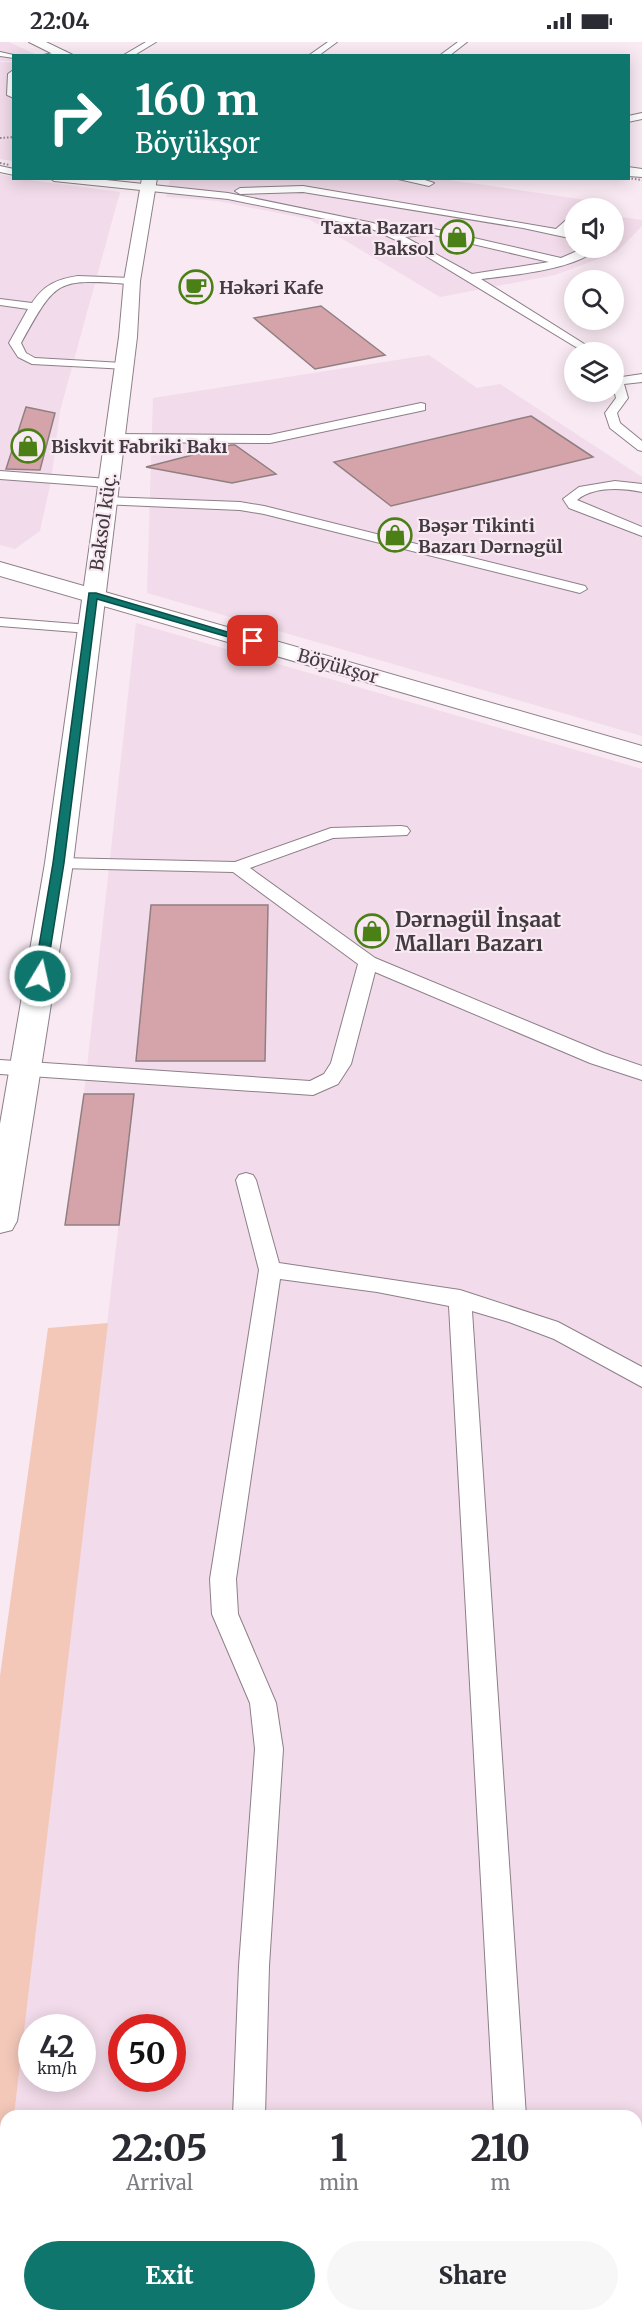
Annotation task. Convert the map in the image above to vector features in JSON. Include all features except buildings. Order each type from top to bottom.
[{"type":"main road","points":[[35,42],[66,54]]},
{"type":"main road","name":"Baksol küç.","points":[[0,1221],[59,863],[132,281],[149,184]]},
{"type":"main road","name":"Böyükşor","points":[[0,569],[642,754]]},
{"type":"lane","points":[[129,54],[152,42]]},
{"type":"lane","points":[[315,54],[333,42]]},
{"type":"lane","points":[[446,54],[463,42]]},
{"type":"lane","points":[[0,97],[12,96]]},
{"type":"lane","points":[[86,180],[149,184],[228,196],[356,221],[394,235],[470,277],[575,342]]},
{"type":"lane","points":[[303,189],[317,180]]},
{"type":"lane","points":[[410,180],[429,183]]},
{"type":"lane","points":[[228,196],[239,191],[260,189],[303,189],[564,233]]},
{"type":"lane","points":[[559,232],[564,227]]},
{"type":"lane","points":[[394,235],[430,231],[559,261]]},
{"type":"lane","points":[[470,277],[528,268],[569,258]]},
{"type":"lane","points":[[15,343],[50,288],[81,279],[132,281]]},
{"type":"lane","points":[[0,302],[36,307]]},
{"type":"lane","points":[[0,340],[15,343],[22,355],[32,361],[123,366]]},
{"type":"lane","points":[[624,377],[642,378]]},
{"type":"lane","points":[[619,402],[611,413],[614,425],[642,447]]},
{"type":"lane","points":[[114,438],[270,439],[421,408]]},
{"type":"lane","points":[[0,475],[107,492],[264,510],[580,589]]},
{"type":"lane","points":[[642,488],[625,485],[605,487],[580,491],[570,499],[574,505],[642,532]]},
{"type":"lane","points":[[0,622],[89,629]]},
{"type":"lane","points":[[59,863],[237,867],[331,833],[401,831]]},
{"type":"lane","points":[[237,867],[368,962],[597,1058],[642,1073]]},
{"type":"lane","points":[[0,1067],[313,1088],[331,1080],[341,1064],[368,962]]},
{"type":"lane","points":[[246,1180],[270,1270],[223,1579],[225,1614],[263,1703],[269,1749],[254,1966],[249,2110]]},
{"type":"lane","points":[[270,1270],[406,1287],[460,1298],[551,1328],[642,1378]]},
{"type":"lane","points":[[460,1298],[510,2110]]},
{"type":"shaded area","points":[[0,42],[9,42],[35,54],[12,54],[12,61],[0,61]]},
{"type":"shaded area","points":[[0,62],[12,62],[12,161],[0,159]]},
{"type":"shaded area","points":[[0,174],[12,177],[12,180],[29,180],[120,192],[60,411],[51,481],[40,531],[15,549],[0,545]]},
{"type":"shaded area","name":"Taxta Bazarı Baksol","points":[[170,180],[450,180],[572,198],[564,198],[564,258],[601,258],[555,275],[440,297],[309,219],[217,201],[166,197]]},
{"type":"shaded area","name":"Taxta Bazarı Baksol","points":[[624,217],[642,220],[642,226],[624,245]]},
{"type":"shaded area","name":"Bəşər Tikinti Bazarı Dərnəgül","points":[[429,355],[477,388],[500,384],[642,477],[642,736],[147,593],[153,398]]},
{"type":"shaded area","points":[[136,623],[642,769],[642,2110],[15,2110],[18,2082],[18,2092],[96,2092],[96,2014],[26,2014],[134,1094],[84,1094]]},
{"type":"shaded area","points":[[108,1323],[26,2014],[18,2014],[18,2082],[15,2110],[0,2110],[0,1676],[48,1328]]},
{"type":"railway","points":[[0,138],[12,137]]},
{"type":"railway","points":[[0,163],[10,165]]},
{"type":"railway","points":[[630,178],[642,180]]},
{"type":"place","name":"Taxta Bazarı Baksol","points":[[457,237]]},
{"type":"place","name":"Həkəri Kafe","points":[[196,287]]},
{"type":"place","name":"Biskvit Fabriki Bakı","points":[[28,446]]},
{"type":"place","name":"Bəşər Tikinti Bazarı Dərnəgül","points":[[395,535]]},
{"type":"place","name":"Dərnəgül İnşaat Malları Bazarı","points":[[372,931]]},
{"type":"route","points":[[40,976],[59,863],[93,595],[253,641]]}]
